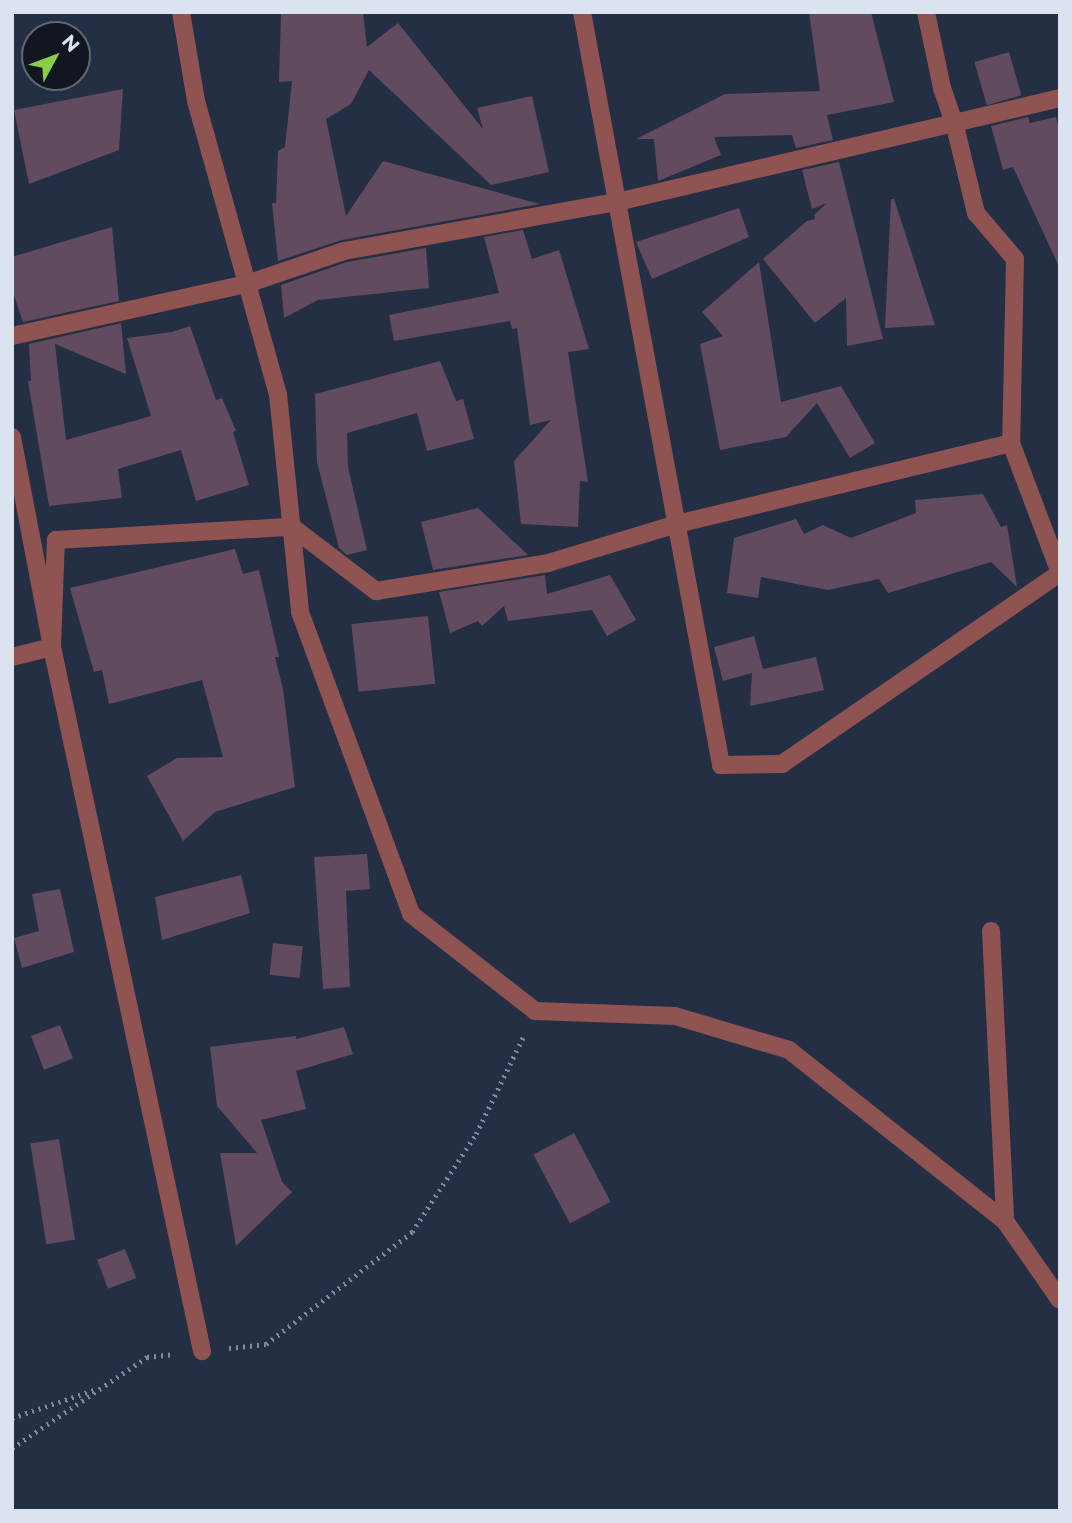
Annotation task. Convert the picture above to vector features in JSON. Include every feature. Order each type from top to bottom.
[{"type":"street","points":[[181,12],[196,101],[278,394],[300,612],[411,915],[535,1011],[675,1016],[789,1050],[1005,1221],[1060,1300]]},
{"type":"street","points":[[582,12],[721,765],[782,764],[1060,573],[1012,443],[1015,258],[976,213],[954,122],[942,88],[926,12]]},
{"type":"street","points":[[12,336],[247,284],[344,251],[617,202],[1060,98]]},
{"type":"street","points":[[12,437],[52,647],[202,1351]]},
{"type":"street","points":[[52,647],[56,540],[292,527],[376,591],[548,563],[677,524],[1012,443]]},
{"type":"street","points":[[12,657],[52,647]]},
{"type":"street","points":[[991,931],[1005,1221]]},
{"type":"path","points":[[12,1448],[147,1357],[266,1344],[412,1231],[476,1134],[535,1011]]},
{"type":"path","points":[[12,1418],[103,1387]]},
{"type":"building","points":[[281,12],[363,12],[367,47],[398,23],[483,129],[477,108],[532,96],[549,172],[491,185],[369,70],[351,104],[326,119],[346,216],[383,161],[540,204],[342,240],[278,261],[272,203],[276,203],[278,151],[285,147],[292,81],[279,82]]},
{"type":"building","points":[[809,12],[871,12],[894,102],[827,115],[833,140],[796,148],[792,135],[714,137],[721,155],[658,181],[654,139],[636,139],[725,94],[820,91]]},
{"type":"building","points":[[1009,52],[1021,95],[987,105],[974,62]]},
{"type":"building","points":[[123,89],[119,150],[29,184],[14,110]]},
{"type":"building","points":[[1028,117],[1030,123],[1056,117],[1060,133],[1060,269],[1013,167],[1003,170],[991,126]]},
{"type":"building","points":[[839,162],[883,339],[847,346],[846,298],[815,323],[763,259],[807,221],[815,219],[814,215],[827,203],[812,209],[802,170]]},
{"type":"building","points":[[891,199],[894,199],[935,325],[885,328]]},
{"type":"building","points":[[739,208],[749,237],[652,279],[636,242]]},
{"type":"building","points":[[112,227],[119,301],[23,322],[12,290],[12,257]]},
{"type":"building","points":[[523,230],[532,259],[559,250],[589,349],[568,352],[588,482],[580,481],[578,527],[521,524],[514,461],[551,420],[530,425],[517,328],[512,329],[510,321],[394,341],[389,315],[499,293],[484,237]]},
{"type":"building","points":[[426,248],[429,288],[318,300],[284,318],[281,285],[347,262]]},
{"type":"building","points":[[759,262],[781,402],[841,386],[875,443],[850,458],[817,403],[786,437],[720,450],[700,344],[723,336],[702,312]]},
{"type":"building","points":[[121,323],[126,374],[55,344],[66,440],[151,416],[127,338],[172,332],[190,326],[216,400],[222,398],[236,431],[233,432],[249,485],[196,501],[181,450],[118,469],[122,498],[49,506],[28,381],[31,381],[29,344]]},
{"type":"building","points":[[440,361],[456,401],[463,399],[474,439],[427,451],[417,413],[347,433],[348,467],[367,550],[347,555],[339,548],[317,462],[315,394]]},
{"type":"building","points":[[983,494],[1001,527],[1007,525],[1017,587],[991,562],[888,593],[879,579],[828,590],[761,577],[758,598],[727,593],[734,538],[796,519],[804,534],[823,525],[851,538],[916,513],[915,500]]},
{"type":"building","points":[[478,508],[528,555],[433,570],[421,522]]},
{"type":"building","points":[[235,549],[243,574],[259,570],[279,657],[275,657],[283,689],[295,787],[215,812],[183,841],[147,776],[177,758],[223,757],[202,680],[109,704],[102,670],[94,672],[70,588]]},
{"type":"building","points":[[545,575],[547,594],[610,575],[636,620],[607,636],[592,610],[508,621],[504,606],[482,626],[478,621],[450,633],[439,592]]},
{"type":"building","points":[[428,616],[435,684],[359,692],[351,624]]},
{"type":"building","points":[[754,636],[763,669],[816,657],[824,690],[750,706],[752,673],[723,681],[714,647]]},
{"type":"building","points":[[367,854],[370,889],[346,891],[350,987],[323,989],[314,857]]},
{"type":"building","points":[[241,875],[250,913],[162,940],[155,897]]},
{"type":"building","points":[[60,889],[74,952],[22,968],[14,938],[39,931],[32,894]]},
{"type":"building","points":[[273,943],[303,946],[299,978],[270,975]]},
{"type":"building","points":[[60,1025],[73,1059],[44,1070],[31,1036]]},
{"type":"building","points":[[344,1027],[353,1054],[296,1071],[306,1109],[261,1120],[282,1182],[292,1192],[236,1246],[220,1153],[257,1153],[217,1106],[210,1047],[296,1036],[296,1039]]},
{"type":"building","points":[[574,1133],[611,1202],[570,1223],[533,1155]]},
{"type":"building","points":[[59,1139],[75,1240],[46,1244],[30,1144]]},
{"type":"building","points":[[125,1249],[136,1278],[108,1289],[97,1260]]}]
